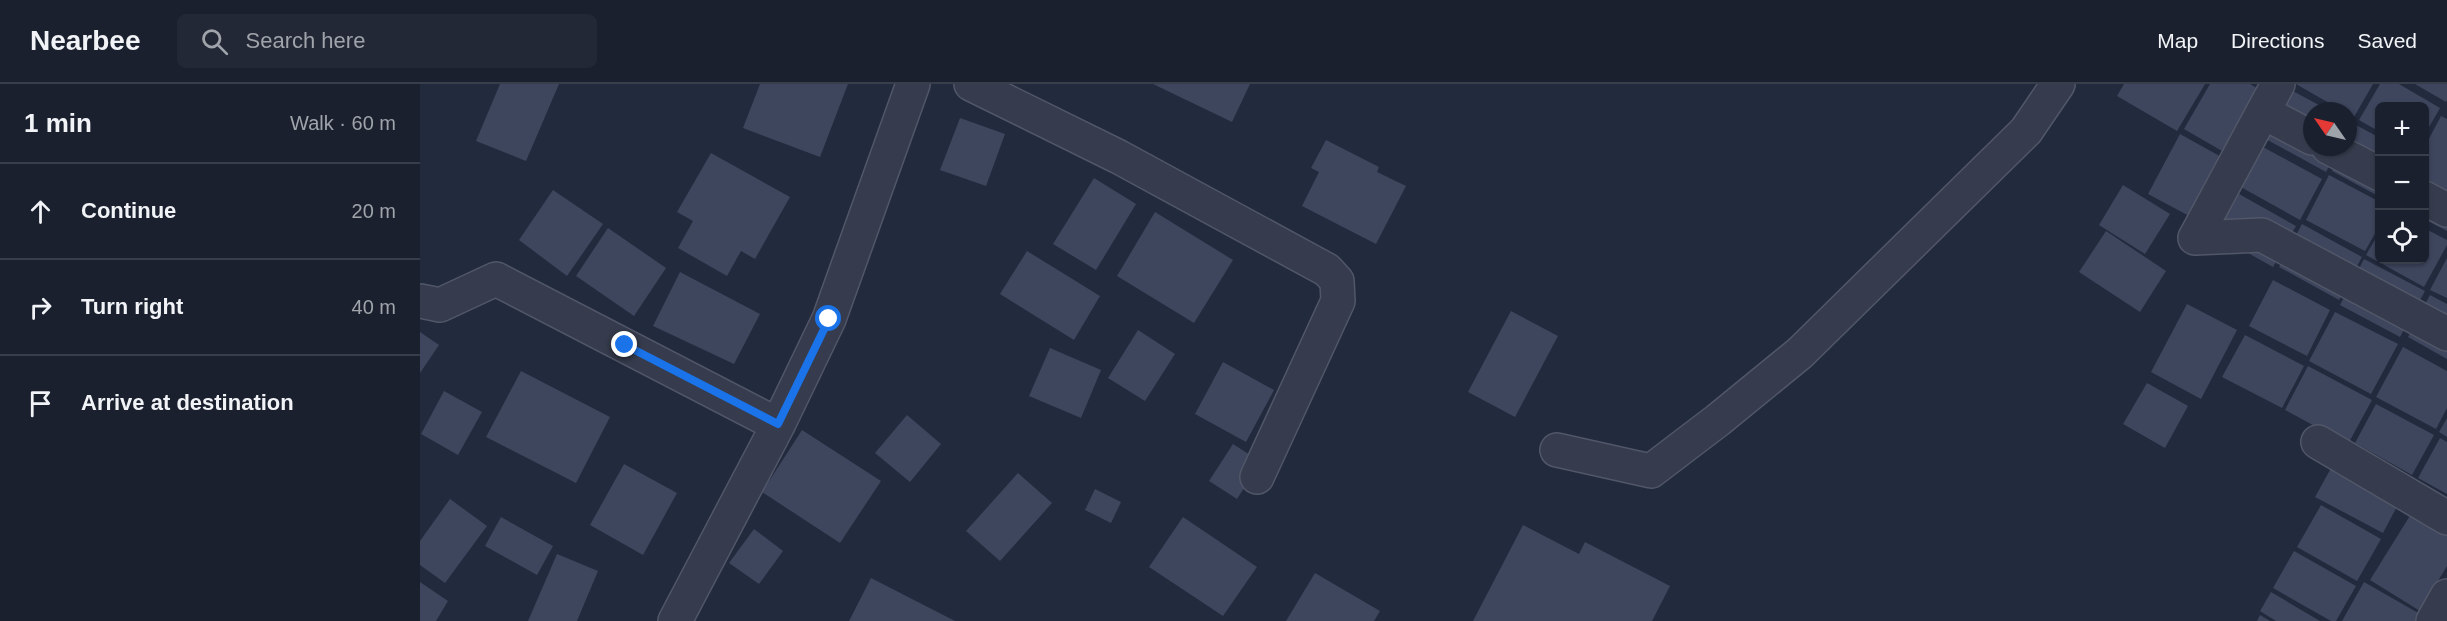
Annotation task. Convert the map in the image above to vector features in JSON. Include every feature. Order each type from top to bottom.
[{"type":"street","points":[[675,621],[778,424],[829,319],[913,84]]},
{"type":"street","points":[[971,84],[1119,157],[1327,270],[1337,281],[1338,301],[1257,477]]},
{"type":"street","points":[[1557,450],[1651,471],[1800,353],[2026,131],[2058,84]]},
{"type":"street","points":[[2278,84],[2195,238],[2262,235],[2447,334]]},
{"type":"street","points":[[2263,112],[2303,133]]},
{"type":"street","points":[[2345,156],[2375,172]]},
{"type":"street","points":[[2429,201],[2447,210]]},
{"type":"street","points":[[420,301],[440,305],[496,279],[778,424]]},
{"type":"street","points":[[2318,442],[2447,518]]},
{"type":"street","points":[[2433,621],[2447,596]]},
{"type":"building","points":[[500,84],[559,84],[526,161],[476,141]]},
{"type":"building","points":[[760,84],[848,84],[820,157],[743,128]]},
{"type":"building","points":[[1153,84],[1250,84],[1232,122]]},
{"type":"building","points":[[2124,84],[2205,84],[2177,131],[2117,96]]},
{"type":"building","points":[[2210,84],[2250,84],[2265,93],[2229,155],[2184,129]]},
{"type":"building","points":[[2296,84],[2373,84],[2357,112],[2357,102],[2327,102]]},
{"type":"building","points":[[2380,84],[2399,84],[2440,108],[2429,127],[2429,102],[2375,102],[2375,129],[2359,120]]},
{"type":"building","points":[[2415,84],[2447,84],[2446,102]]},
{"type":"building","points":[[2291,90],[2313,102],[2303,102],[2303,156],[2334,156],[2326,172],[2264,138]]},
{"type":"building","points":[[2441,116],[2447,119],[2447,231],[2429,222],[2429,139]]},
{"type":"building","points":[[960,118],[1005,134],[986,186],[940,170]]},
{"type":"building","points":[[2357,126],[2375,135],[2375,194],[2332,171],[2340,156],[2357,156]]},
{"type":"building","points":[[2180,134],[2225,159],[2193,218],[2148,194]]},
{"type":"building","points":[[1326,140],[1379,167],[1377,172],[1406,186],[1376,244],[1302,206],[1319,172],[1311,168]]},
{"type":"building","points":[[2261,146],[2322,179],[2300,220],[2239,186]]},
{"type":"building","points":[[711,153],[790,197],[755,259],[741,251],[727,276],[678,248],[693,221],[677,212]]},
{"type":"building","points":[[2329,175],[2375,199],[2375,234],[2365,251],[2306,220]]},
{"type":"building","points":[[1094,178],[1136,204],[1096,270],[1053,244]]},
{"type":"building","points":[[2123,185],[2170,214],[2145,254],[2099,225]]},
{"type":"building","points":[[553,190],[603,224],[567,276],[519,240]]},
{"type":"building","points":[[2239,194],[2296,226],[2273,267],[2216,235]]},
{"type":"building","points":[[1155,212],[1233,260],[1194,323],[1117,276]]},
{"type":"building","points":[[2302,224],[2362,257],[2339,300],[2279,267]]},
{"type":"building","points":[[608,228],[666,268],[634,316],[576,276]]},
{"type":"building","points":[[2106,231],[2166,271],[2140,312],[2079,272]]},
{"type":"building","points":[[2429,231],[2447,240],[2447,245],[2424,287],[2382,264],[2429,264]]},
{"type":"building","points":[[2375,240],[2375,260],[2366,255]]},
{"type":"building","points":[[1027,251],[1100,296],[1074,340],[1000,294]]},
{"type":"building","points":[[2447,258],[2447,298],[2430,290]]},
{"type":"building","points":[[2364,259],[2425,291],[2400,337],[2340,305]]},
{"type":"building","points":[[680,272],[760,314],[734,364],[653,326]]},
{"type":"building","points":[[2273,280],[2330,310],[2307,356],[2249,326]]},
{"type":"building","points":[[2430,295],[2447,304],[2447,359],[2408,337]]},
{"type":"building","points":[[2187,304],[2237,330],[2201,399],[2151,372]]},
{"type":"building","points":[[1511,311],[1558,336],[1515,417],[1468,392]]},
{"type":"building","points":[[2335,312],[2398,344],[2371,394],[2309,361]]},
{"type":"building","points":[[1138,330],[1175,354],[1145,401],[1108,378]]},
{"type":"building","points":[[420,332],[439,345],[420,373]]},
{"type":"building","points":[[2245,335],[2304,366],[2282,408],[2222,377]]},
{"type":"building","points":[[2403,347],[2447,371],[2447,408],[2436,429],[2376,397]]},
{"type":"building","points":[[1050,348],[1101,370],[1081,418],[1029,396]]},
{"type":"building","points":[[1223,362],[1274,390],[1246,442],[1195,414]]},
{"type":"building","points":[[2308,366],[2372,400],[2348,444],[2285,410]]},
{"type":"building","points":[[521,371],[610,417],[576,483],[486,437]]},
{"type":"building","points":[[2147,383],[2188,406],[2165,448],[2123,424]]},
{"type":"building","points":[[444,391],[482,412],[458,455],[421,434]]},
{"type":"building","points":[[2376,404],[2434,435],[2412,475],[2355,443]]},
{"type":"building","points":[[907,415],[941,444],[910,482],[875,453]]},
{"type":"building","points":[[2447,418],[2447,437],[2439,432]]},
{"type":"building","points":[[802,430],[881,481],[840,543],[762,492]]},
{"type":"building","points":[[2440,438],[2447,442],[2447,494],[2418,478]]},
{"type":"building","points":[[1233,444],[1261,462],[1237,499],[1209,481]]},
{"type":"building","points":[[2335,461],[2402,497],[2383,533],[2315,497]]},
{"type":"building","points":[[624,464],[677,493],[643,555],[590,525]]},
{"type":"building","points":[[1018,473],[1052,503],[1000,561],[966,531]]},
{"type":"building","points":[[1095,489],[1121,502],[1111,523],[1085,510]]},
{"type":"building","points":[[450,499],[487,526],[445,583],[420,565],[420,541]]},
{"type":"building","points":[[2321,505],[2381,539],[2357,581],[2297,547]]},
{"type":"building","points":[[2411,514],[2447,536],[2447,566],[2420,611],[2370,580]]},
{"type":"building","points":[[501,517],[553,546],[537,575],[485,546]]},
{"type":"building","points":[[1183,517],[1257,567],[1223,616],[1149,567]]},
{"type":"building","points":[[1523,525],[1579,554],[1585,542],[1670,586],[1652,621],[1473,621]]},
{"type":"building","points":[[754,529],[783,551],[759,584],[729,563]]},
{"type":"building","points":[[2294,551],[2356,586],[2336,621],[2331,621],[2273,588]]},
{"type":"building","points":[[557,554],[598,571],[577,621],[528,621]]},
{"type":"building","points":[[1315,573],[1380,611],[1374,621],[1286,621]]},
{"type":"building","points":[[871,578],[955,621],[849,621]]},
{"type":"building","points":[[420,582],[448,601],[436,621],[420,621]]},
{"type":"building","points":[[2364,582],[2420,614],[2416,621],[2342,621]]},
{"type":"building","points":[[2271,592],[2320,621],[2276,621],[2260,611]]},
{"type":"building","points":[[2260,615],[2270,621],[2257,621]]},
{"type":"route","points":[[625,345],[778,424],[829,319]]}]
